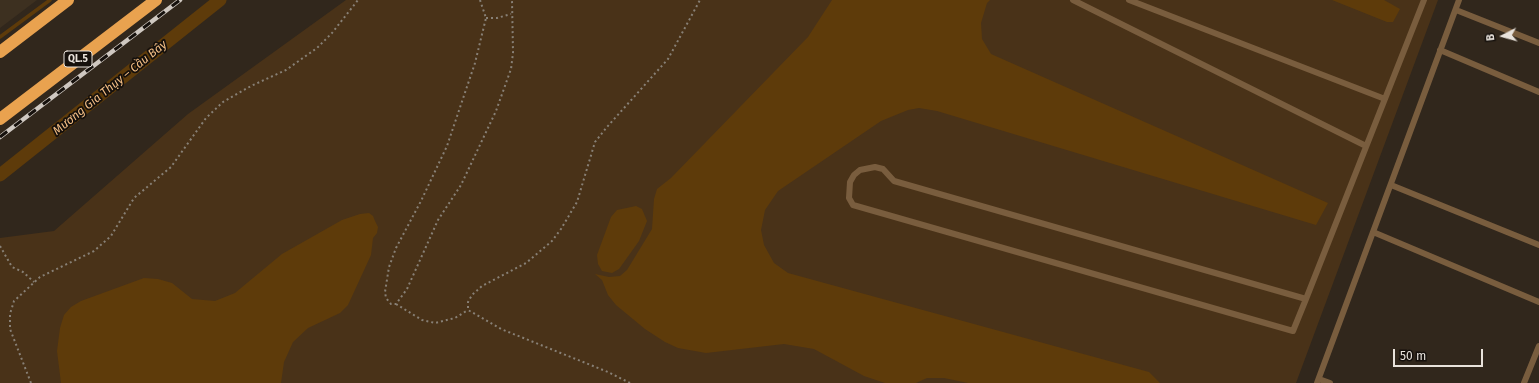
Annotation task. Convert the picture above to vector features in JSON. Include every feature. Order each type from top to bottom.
[{"type":"highway","points":[[0,52],[68,0]]},
{"type":"highway","name":"QL.5","points":[[0,119],[156,0]]},
{"type":"lane","points":[[1073,0],[1366,146]]},
{"type":"lane","points":[[1129,0],[1385,99]]},
{"type":"lane","points":[[1306,299],[894,181],[883,169],[875,167],[860,170],[854,175],[850,182],[849,198],[853,205],[1293,330],[1306,299],[1424,0]]},
{"type":"lane","points":[[1330,383],[1318,381],[1459,0]]},
{"type":"lane","points":[[1456,10],[1539,44]]},
{"type":"lane","points":[[1440,50],[1539,92]]},
{"type":"lane","points":[[1391,185],[1539,245]]},
{"type":"lane","points":[[1373,232],[1539,302]]},
{"type":"lane","points":[[1524,383],[1539,346]]},
{"type":"path","points":[[31,383],[10,329],[10,314],[14,301],[40,276],[94,251],[110,236],[134,198],[170,168],[206,118],[223,102],[301,60],[332,33],[358,0]]},
{"type":"path","points":[[468,310],[454,318],[436,323],[422,320],[396,304],[391,304],[386,298],[385,284],[396,248],[422,201],[447,146],[475,63],[486,18],[480,0]]},
{"type":"path","points":[[396,304],[407,289],[438,220],[461,185],[499,104],[511,69],[513,53],[511,14],[512,0]]},
{"type":"path","points":[[468,310],[468,302],[472,294],[482,286],[526,263],[552,240],[561,229],[577,202],[595,142],[606,126],[668,60],[700,0]]},
{"type":"path","points":[[486,18],[497,18],[511,14]]},
{"type":"path","points":[[0,246],[12,267],[23,272],[34,282]]},
{"type":"path","points":[[468,310],[476,316],[513,335],[608,372],[630,383]]},
{"type":"shaded area","points":[[0,0],[37,0],[0,28]]},
{"type":"shaded area","points":[[346,0],[1438,0],[1296,383],[0,383],[0,238],[54,231],[188,114]]},
{"type":"shaded area","points":[[832,0],[990,0],[987,3],[981,23],[982,39],[991,54],[1328,203],[1316,225],[937,111],[919,108],[908,110],[881,121],[778,191],[765,210],[761,230],[764,245],[774,263],[788,273],[1149,372],[1160,383],[968,383],[944,378],[927,378],[916,383],[885,383],[864,376],[814,349],[784,344],[706,353],[678,348],[665,342],[645,329],[616,305],[608,295],[602,280],[595,274],[609,277],[620,276],[627,270],[652,229],[654,199],[657,189],[671,178],[808,37]]},
{"type":"shaded area","points":[[1332,0],[1384,0],[1400,9],[1393,22],[1387,22]]},
{"type":"shaded area","points":[[636,206],[642,209],[647,221],[639,241],[619,269],[612,273],[602,271],[598,264],[597,255],[611,217],[617,210]]},
{"type":"shaded area","points":[[369,213],[373,216],[378,227],[377,233],[373,238],[371,255],[348,305],[340,313],[308,328],[293,342],[284,362],[281,383],[61,383],[57,351],[60,328],[64,315],[71,307],[81,301],[144,278],[158,279],[172,283],[192,299],[215,301],[235,293],[282,254],[342,220],[360,214]]},
{"type":"waterway","points":[[0,37],[50,0]]},
{"type":"waterway","name":"Mương Gia Thụy – Cầu Bây","points":[[0,175],[220,0]]},
{"type":"railway","points":[[0,137],[180,0]]}]
